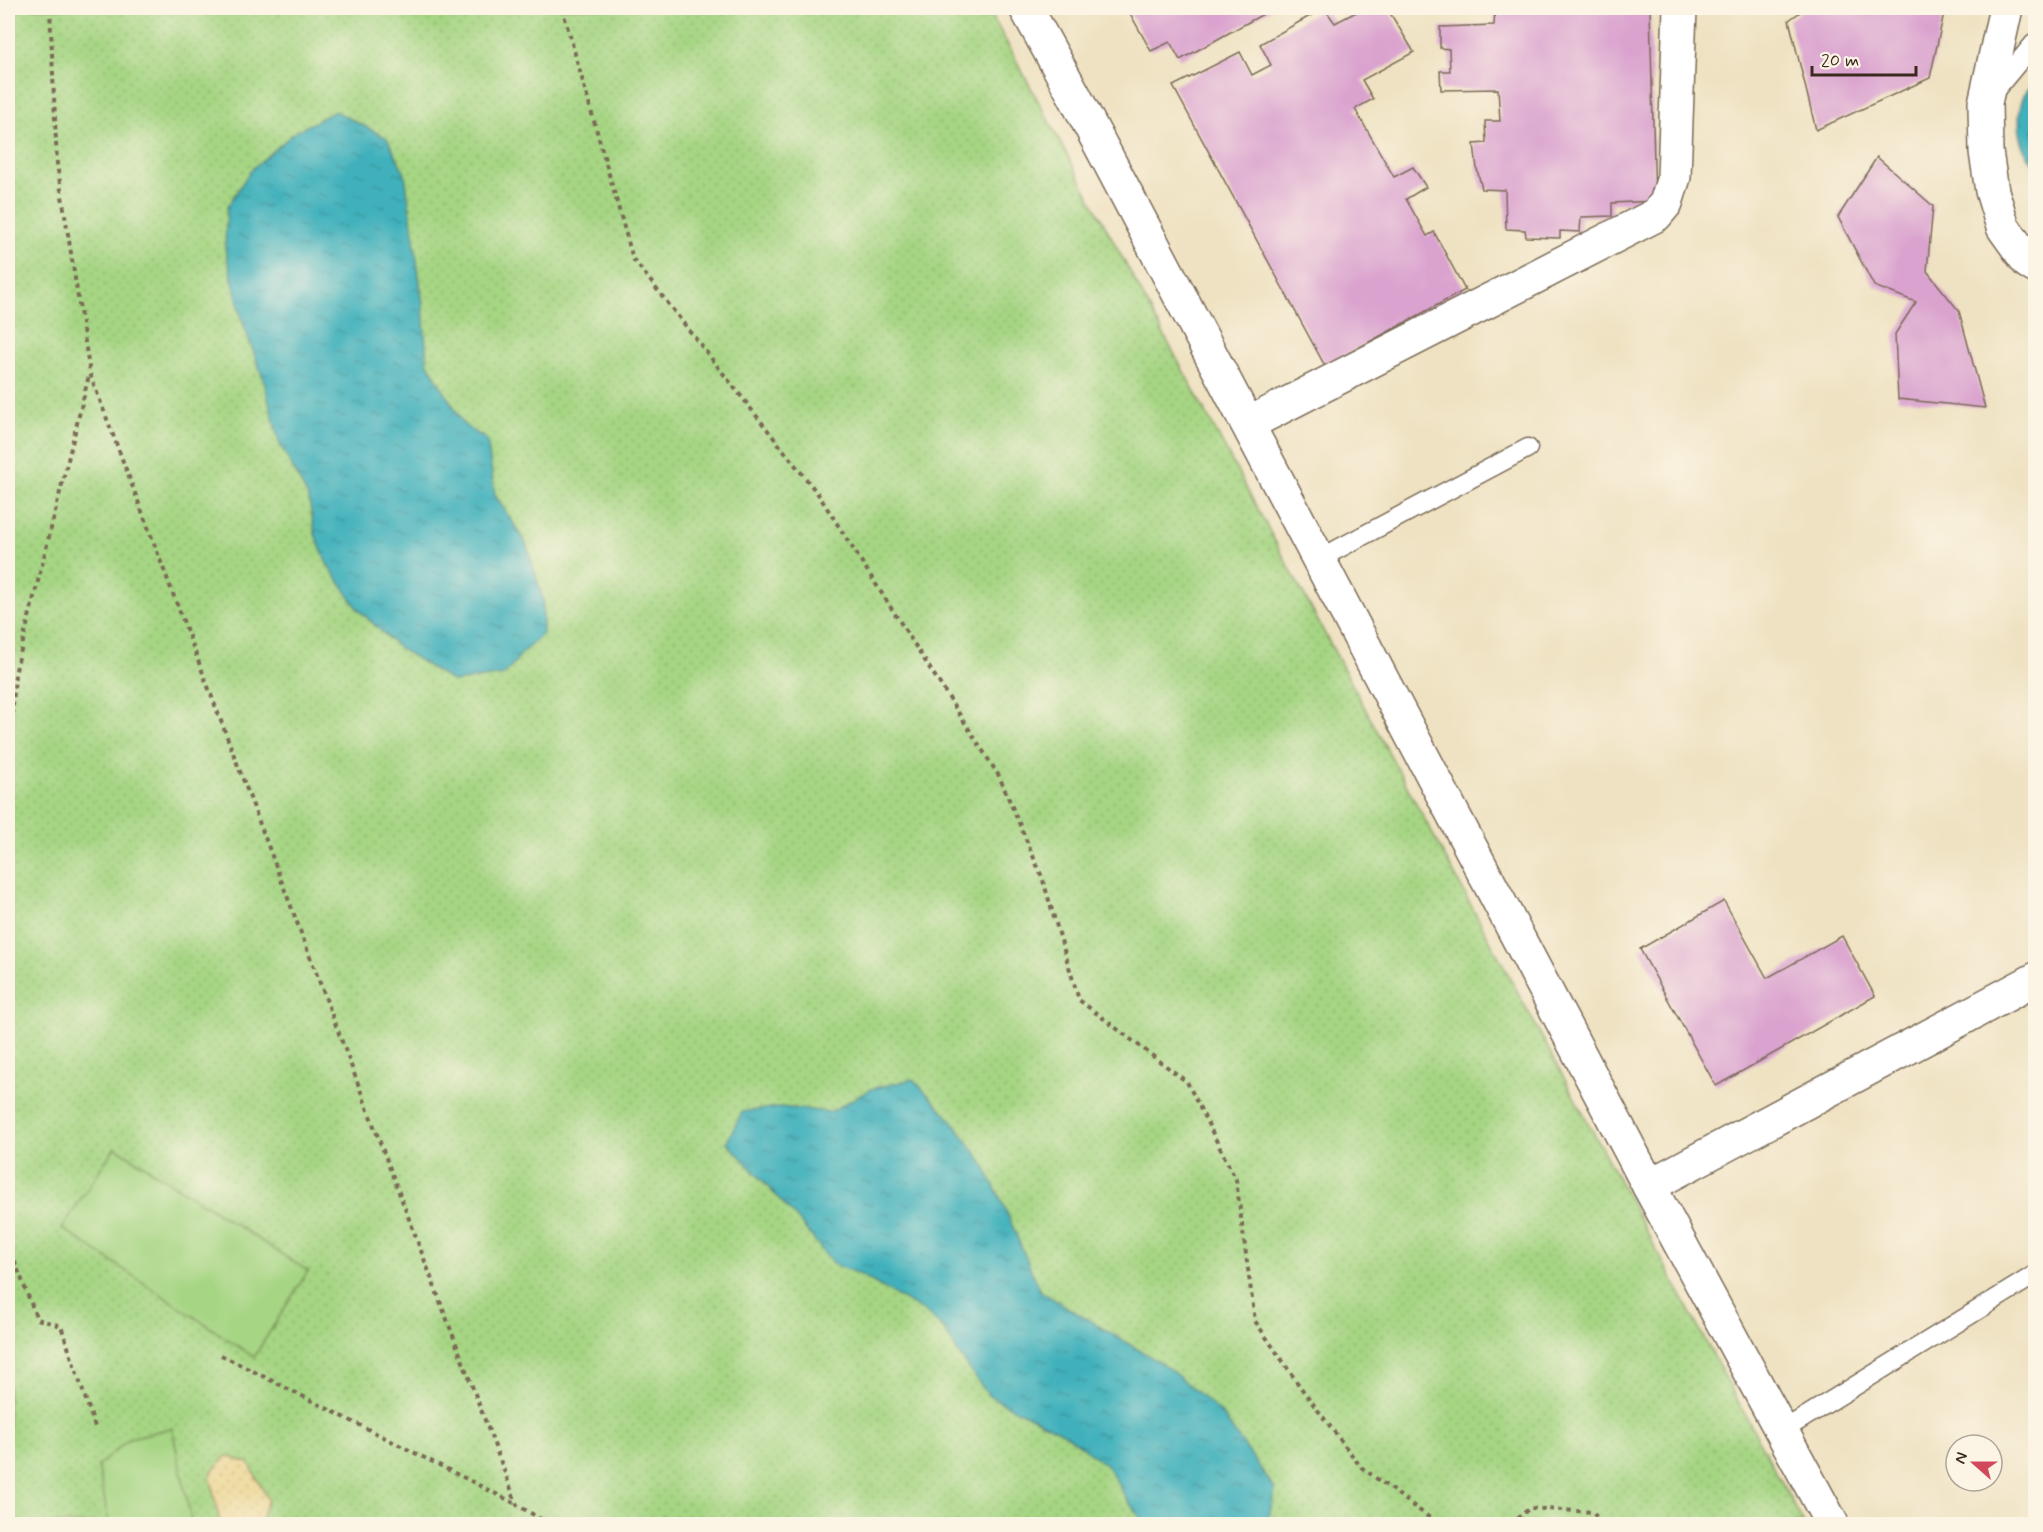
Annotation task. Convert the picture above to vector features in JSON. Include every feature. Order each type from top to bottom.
[{"type":"street","points":[[1026,8],[1073,93],[1649,1186],[1832,1524]]},
{"type":"street","points":[[1248,424],[1656,215],[1666,203],[1674,177],[1680,8]]},
{"type":"street","points":[[2006,8],[1985,103],[1986,152],[1992,191],[2003,227],[2028,262],[2036,267]]},
{"type":"street","points":[[1649,1186],[2036,979]]},
{"type":"lane","points":[[1985,103],[2036,41]]},
{"type":"lane","points":[[1319,559],[1528,448]]},
{"type":"lane","points":[[1782,1431],[2036,1274]]},
{"type":"path","points":[[50,8],[57,164],[90,374],[517,1505]]},
{"type":"path","points":[[562,8],[633,259],[818,494],[999,776],[1042,877],[1079,1000],[1186,1082],[1236,1180],[1255,1321],[1301,1388],[1361,1467],[1438,1524]]},
{"type":"path","points":[[8,788],[15,674],[90,374]]},
{"type":"path","points":[[8,1244],[38,1319],[61,1326],[95,1427]]},
{"type":"path","points":[[222,1355],[517,1505],[549,1524]]},
{"type":"path","points":[[1510,1524],[1530,1508],[1593,1512],[1601,1524]]},
{"type":"green space","points":[[8,8],[988,8],[1804,1524],[8,1524]]},
{"type":"green space","points":[[115,1147],[308,1271],[254,1357],[62,1228]]},
{"type":"green space","points":[[172,1428],[192,1524],[109,1524],[98,1466],[130,1438]]},
{"type":"sand","points":[[226,1456],[249,1463],[268,1500],[259,1524],[220,1524],[210,1474]]},
{"type":"water","points":[[2035,83],[2035,164],[2024,147],[2019,123],[2023,99],[2028,89]]},
{"type":"water","points":[[335,111],[387,138],[405,174],[423,305],[427,362],[464,425],[487,440],[495,495],[526,543],[543,599],[543,634],[523,652],[504,675],[453,682],[398,647],[358,609],[327,564],[315,534],[309,499],[279,442],[264,381],[242,320],[225,248],[227,207],[251,170],[295,132]]},
{"type":"water","points":[[913,1079],[948,1116],[982,1161],[1040,1291],[1166,1366],[1220,1412],[1275,1489],[1266,1524],[1145,1524],[1108,1467],[1065,1434],[989,1396],[944,1329],[925,1312],[861,1275],[833,1264],[800,1222],[727,1142],[742,1112],[780,1107],[830,1112],[871,1089]]},
{"type":"building","points":[[1127,8],[1274,8],[1180,60],[1170,42],[1151,51]]},
{"type":"building","points":[[1324,8],[1335,23],[1364,8],[1387,8],[1414,52],[1362,80],[1373,99],[1355,109],[1394,177],[1413,167],[1426,187],[1406,199],[1427,236],[1434,232],[1465,290],[1325,366],[1173,86],[1240,52],[1252,75],[1271,65],[1260,44]]},
{"type":"building","points":[[1495,8],[1650,8],[1655,201],[1612,203],[1612,216],[1581,217],[1580,232],[1560,231],[1560,238],[1526,237],[1525,230],[1506,229],[1505,190],[1482,189],[1474,144],[1486,143],[1485,121],[1500,121],[1498,89],[1441,90],[1440,71],[1450,71],[1449,49],[1440,48],[1440,27],[1494,25]]},
{"type":"building","points":[[1806,8],[1945,8],[1930,78],[1816,130],[1789,20]]},
{"type":"building","points":[[1877,157],[1933,206],[1927,271],[1959,311],[1985,408],[1898,399],[1895,334],[1916,302],[1874,286],[1838,217]]},
{"type":"building","points":[[1724,901],[1767,978],[1842,936],[1875,996],[1716,1086],[1640,949]]}]
